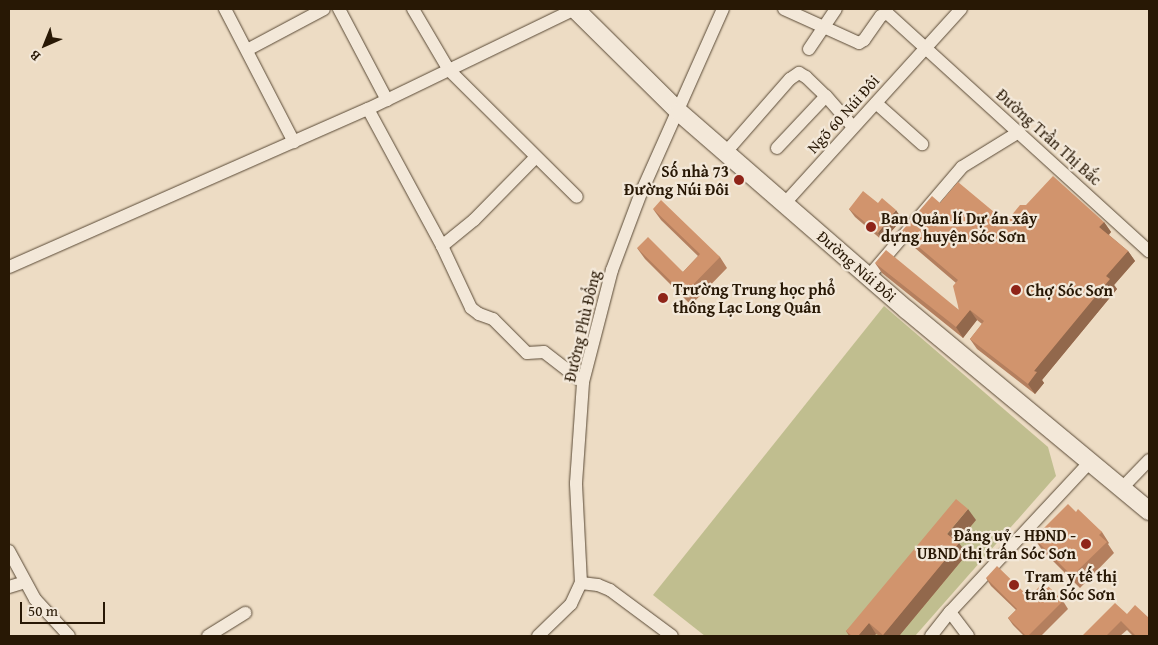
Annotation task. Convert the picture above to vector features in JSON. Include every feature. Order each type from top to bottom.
[{"type":"main road","name":"Đường Núi Đôi","points":[[575,9],[680,112],[869,276],[1149,511]]},
{"type":"street","points":[[225,9],[294,142]]},
{"type":"street","points":[[247,50],[324,9]]},
{"type":"street","points":[[339,9],[387,100]]},
{"type":"street","points":[[413,9],[449,70],[577,197]]},
{"type":"street","points":[[9,267],[368,109],[575,9]]},
{"type":"street","name":"Đường Phù Đổng","points":[[538,636],[571,604],[581,583],[576,483],[583,382],[612,270],[641,193],[680,112],[723,9]]},
{"type":"street","points":[[784,9],[823,28]]},
{"type":"street","points":[[810,48],[836,9]]},
{"type":"street","name":"Ngõ 60 Núi Đôi","points":[[785,203],[961,9]]},
{"type":"street","name":"Đường Trần Thị Bắc","points":[[823,28],[858,43],[862,42],[881,16],[887,13],[1149,251]]},
{"type":"street","points":[[726,152],[795,75],[803,74],[826,96],[853,127]]},
{"type":"street","points":[[777,148],[826,96]]},
{"type":"street","points":[[876,102],[922,144]]},
{"type":"street","points":[[368,109],[442,246],[471,308],[479,314],[493,319],[527,353],[544,352],[583,382]]},
{"type":"street","points":[[869,276],[962,167],[1019,132]]},
{"type":"street","points":[[442,246],[474,220],[536,157]]},
{"type":"street","points":[[1122,488],[1149,460]]},
{"type":"street","points":[[931,636],[950,612],[1091,461]]},
{"type":"street","points":[[9,551],[35,599],[69,636]]},
{"type":"street","points":[[9,586],[25,582]]},
{"type":"street","points":[[581,583],[598,585],[610,590],[672,636]]},
{"type":"street","points":[[950,612],[968,636]]},
{"type":"street","points":[[208,636],[244,613]]},
{"type":"shaded area","points":[[884,306],[1048,447],[1056,476],[915,636],[705,636],[653,595]]},
{"type":"building","name":"Chợ Sóc Sơn","points":[[1053,176],[1104,222],[1099,227],[1128,251],[1106,276],[1110,279],[1034,371],[1037,372],[1028,384],[970,339],[984,321],[970,310],[956,327],[875,263],[886,250],[959,310],[953,286],[958,280],[901,232],[932,196],[940,203],[958,182],[1006,222],[1020,205],[1026,205]]},
{"type":"building","points":[[863,191],[878,203],[882,198],[896,210],[878,233],[849,209]]},
{"type":"building","points":[[661,200],[720,257],[684,294],[637,248],[648,237],[683,272],[700,254],[653,209]]},
{"type":"building","points":[[956,499],[968,509],[947,534],[959,543],[883,635],[869,623],[858,636],[852,636],[846,631]]},
{"type":"building","points":[[1068,504],[1076,512],[1078,509],[1102,532],[1099,535],[1107,542],[1072,576],[1034,538]]},
{"type":"building","points":[[997,566],[1029,597],[1044,582],[1063,601],[1028,636],[1008,618],[1017,609],[986,578]]},
{"type":"building","points":[[1115,603],[1127,614],[1135,605],[1149,618],[1149,636],[1136,636],[1121,621],[1106,636],[1082,636]]},
{"type":"place","name":"Số nhà 73 Đường Núi Đôi","points":[[739,180]]},
{"type":"place","name":"Ban Quản lí Dự án xây dựng huyện Sóc Sơn","points":[[871,227]]},
{"type":"place","name":"Chợ Sóc Sơn","points":[[1016,290]]},
{"type":"place","name":"Trường Trung học phổ thông Lạc Long Quân","points":[[663,298]]},
{"type":"place","name":"Đảng uỷ - HĐND - UBND thị trấn Sóc Sơn","points":[[1086,544]]},
{"type":"place","name":"Trạm y tế thị trấn Sóc Sơn","points":[[1014,585]]}]
